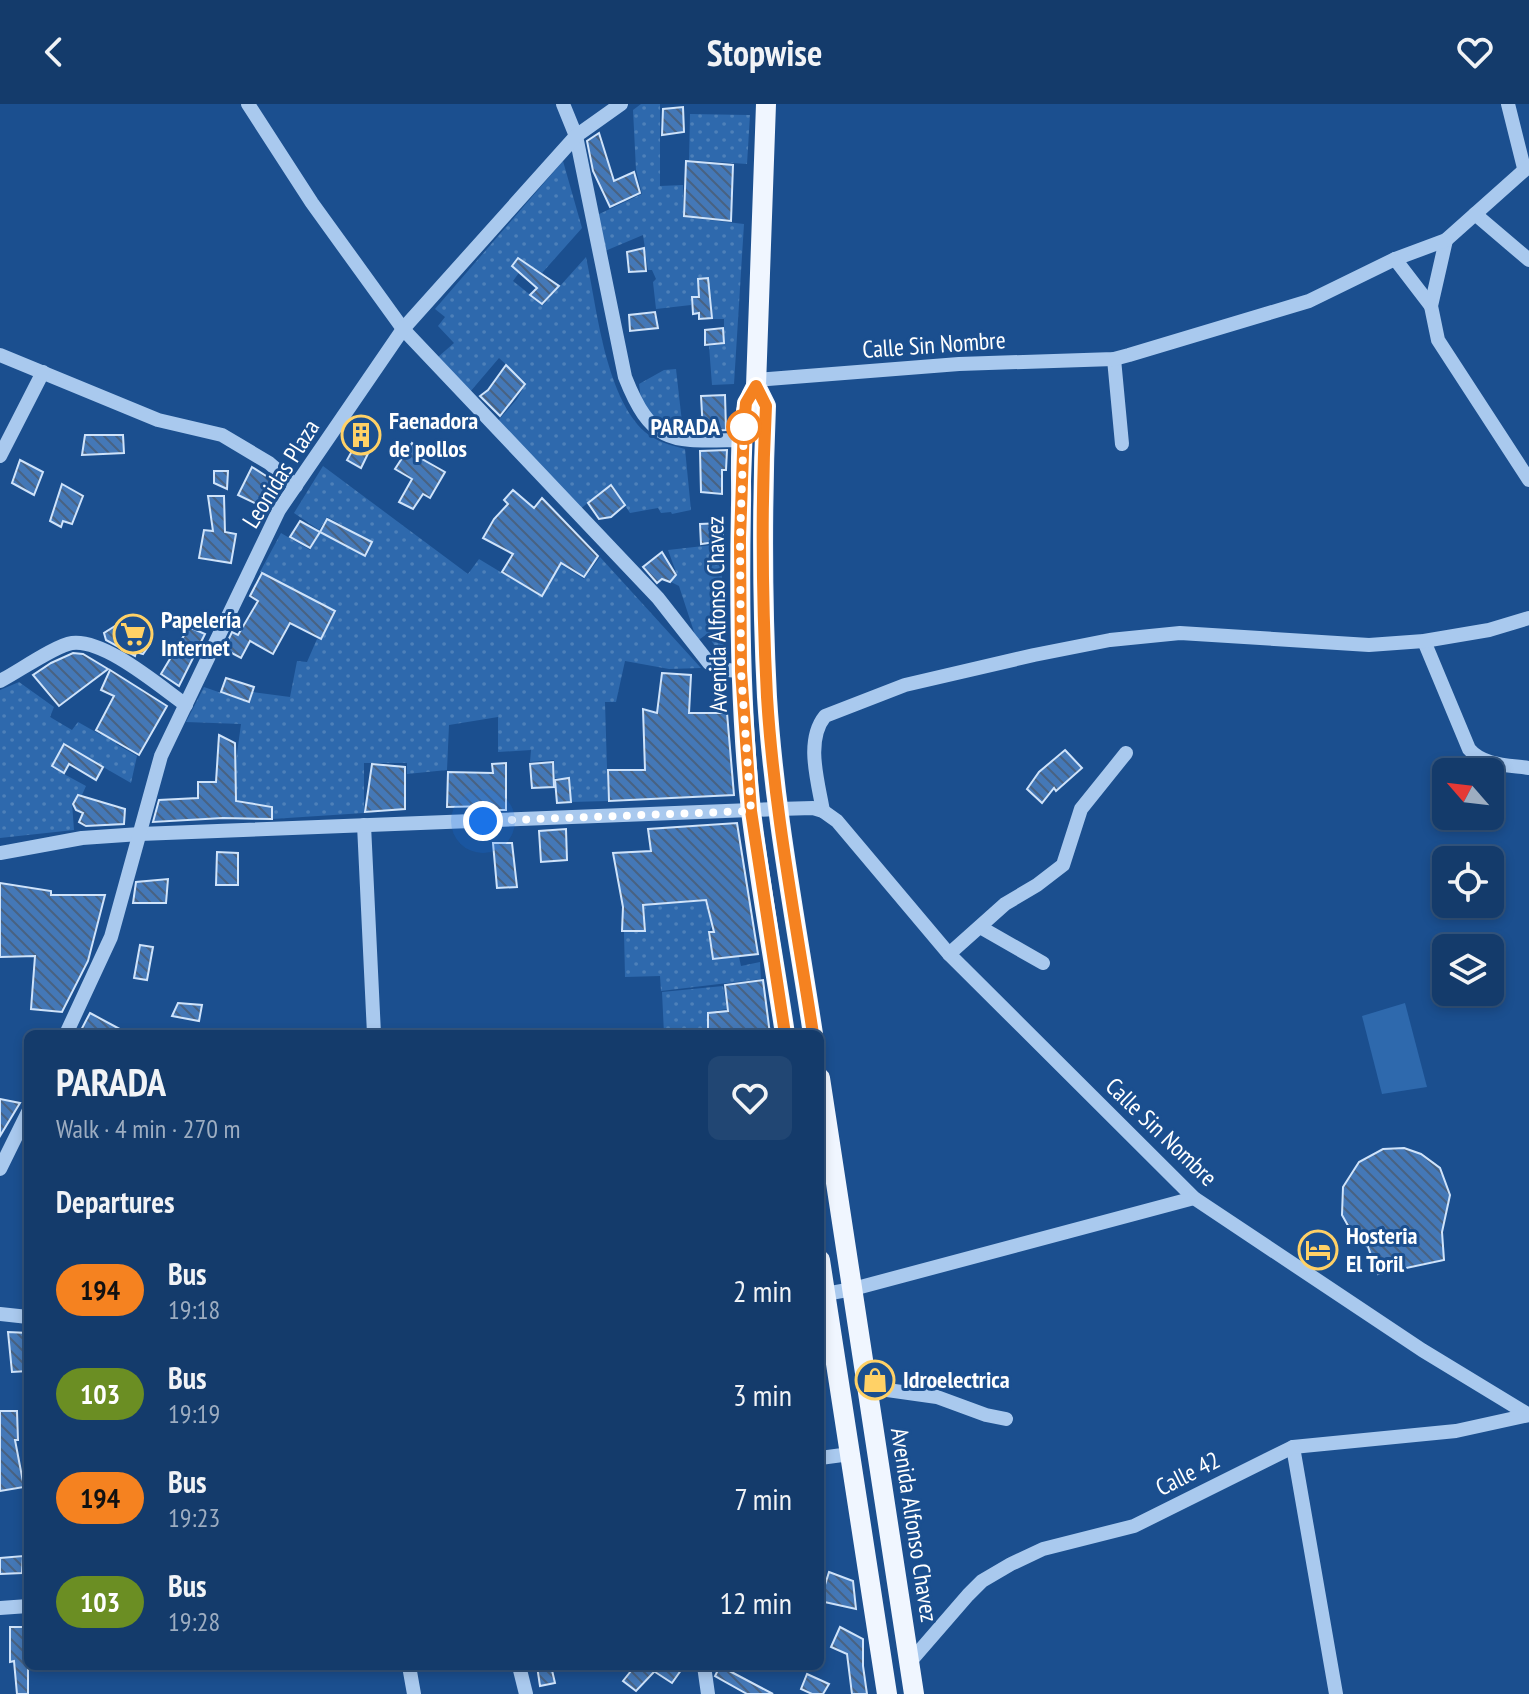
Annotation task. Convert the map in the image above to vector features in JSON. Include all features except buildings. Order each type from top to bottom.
[{"type":"main road","name":"Avenida Alfonso Chavez","points":[[766,104],[756,383],[746,403],[743,440],[741,671],[751,811],[784,1030]]},
{"type":"main road","name":"Avenida Alfonso Chavez","points":[[756,383],[766,406],[764,539],[767,697],[778,809],[812,1030]]},
{"type":"main road","name":"Avenida Alfonso Chavez","points":[[824,1104],[914,1694]]},
{"type":"main road","points":[[824,1287],[887,1694]]},
{"type":"street","points":[[248,104],[312,203],[403,329],[658,598],[709,663],[726,670],[741,671]]},
{"type":"street","points":[[563,104],[576,136],[625,377],[637,408],[651,426],[664,434],[693,441],[743,440]]},
{"type":"street","name":"Leonidas Plaza","points":[[68,1030],[111,937],[161,756],[279,510],[403,329],[576,136],[621,104]]},
{"type":"street","name":"Calle Sin Nombre","points":[[756,383],[959,364],[1114,359],[1309,301],[1395,259],[1446,240],[1527,167],[1508,104]]},
{"type":"street","points":[[1475,214],[1529,260]]},
{"type":"street","points":[[1446,240],[1431,306],[1438,340],[1529,480]]},
{"type":"street","points":[[1395,259],[1431,306]]},
{"type":"street","points":[[0,355],[158,420],[222,435],[269,463],[296,486]]},
{"type":"street","points":[[1114,359],[1122,444]]},
{"type":"street","points":[[0,456],[43,372]]},
{"type":"street","points":[[0,853],[82,838],[140,834],[778,809],[813,808],[823,811],[814,739],[818,725],[825,716],[905,685],[1095,643],[1180,633],[1369,645],[1424,641],[1489,630],[1529,618]]},
{"type":"street","points":[[1424,641],[1469,749],[1476,757],[1490,762],[1529,768]]},
{"type":"street","points":[[0,681],[70,643],[91,645],[122,661],[186,705]]},
{"type":"street","points":[[949,954],[1005,904],[1063,865],[1081,809],[1126,753]]},
{"type":"street","name":"Calle Sin Nombre","points":[[823,811],[837,821],[949,954],[1194,1198],[1422,1350],[1529,1415]]},
{"type":"street","points":[[364,825],[374,1030]]},
{"type":"street","points":[[980,927],[1043,963]]},
{"type":"street","points":[[0,1169],[24,1120]]},
{"type":"street","points":[[825,1294],[1194,1198]]},
{"type":"street","points":[[0,1314],[24,1317]]},
{"type":"street","points":[[866,1387],[937,1397],[1006,1419]]},
{"type":"street","name":"Calle 42","points":[[909,1663],[982,1581],[1011,1564],[1043,1549],[1134,1526],[1293,1447],[1456,1431],[1529,1415]]},
{"type":"street","points":[[1293,1447],[1336,1694]]},
{"type":"street","points":[[824,1457],[850,1454]]},
{"type":"street","points":[[0,1608],[24,1606]]},
{"type":"street","points":[[410,1670],[414,1694]]},
{"type":"street","points":[[520,1670],[526,1694]]},
{"type":"street","points":[[705,1670],[708,1694]]},
{"type":"shaded area","points":[[641,104],[660,104],[660,186],[683,185],[683,217],[744,224],[734,384],[712,385],[709,346],[724,344],[724,319],[712,319],[711,296],[691,296],[691,305],[656,309],[653,282],[656,279],[652,270],[648,270],[643,235],[605,251],[597,215],[642,194],[636,170],[633,110]]},
{"type":"shaded area","points":[[690,114],[750,115],[747,164],[689,160]]},
{"type":"shaded area","points":[[563,161],[582,228],[542,273],[526,263],[513,281],[543,305],[586,257],[605,350],[620,397],[645,432],[659,441],[685,449],[691,510],[672,514],[661,513],[658,508],[630,513],[611,484],[579,510],[496,423],[526,383],[499,358],[470,392],[438,357],[454,343],[438,326],[445,317],[435,309]]},
{"type":"shaded area","points":[[676,369],[683,431],[661,435],[643,417],[639,384],[664,370]]},
{"type":"shaded area","points":[[323,466],[468,574],[479,559],[542,597],[560,564],[584,579],[600,557],[701,668],[669,669],[625,661],[616,702],[605,702],[608,801],[571,802],[570,778],[555,778],[554,760],[530,762],[531,750],[498,752],[498,717],[449,725],[447,770],[407,774],[407,763],[364,763],[364,813],[272,819],[272,806],[236,800],[236,761],[241,724],[186,722],[204,687],[250,703],[253,692],[290,697],[297,661],[307,662],[317,639],[321,640],[336,612],[260,572],[281,533],[310,550],[320,533],[366,557],[373,542],[327,517],[319,530],[294,513]]},
{"type":"shaded area","points":[[721,544],[724,653],[720,654],[707,634],[697,641],[679,586],[671,582],[677,575],[668,550]]},
{"type":"shaded area","points":[[19,682],[54,707],[50,717],[72,730],[78,722],[101,735],[117,708],[132,715],[116,744],[137,756],[131,783],[63,744],[51,767],[86,786],[82,795],[77,795],[72,803],[74,830],[0,838],[0,690]]},
{"type":"shaded area","points":[[705,901],[712,926],[708,933],[712,959],[739,957],[741,966],[760,962],[761,979],[661,991],[660,976],[625,977],[624,932],[646,931],[644,906]]},
{"type":"shaded area","points":[[723,986],[727,1009],[707,1012],[707,1030],[664,1030],[662,992]]},
{"type":"shaded area","points":[[1405,1003],[1427,1087],[1382,1094],[1362,1016]]},
{"type":"bus line","name":"194","points":[[784,1030],[751,811],[741,671],[740,539],[744,424],[746,403],[756,386],[766,406],[764,539],[767,697],[778,809],[812,1030]]},
{"type":"place","name":"PARADA","points":[[744,427]]},
{"type":"place","name":"Faenadora de pollos","points":[[361,435]]},
{"type":"place","name":"Papelería Internet","points":[[133,634]]},
{"type":"place","name":"Hosteria El Toril","points":[[1318,1250]]},
{"type":"place","name":"Idroelectrica","points":[[875,1380]]},
{"type":"route","points":[[483,821],[751,811],[741,671],[740,539],[744,427]]}]
